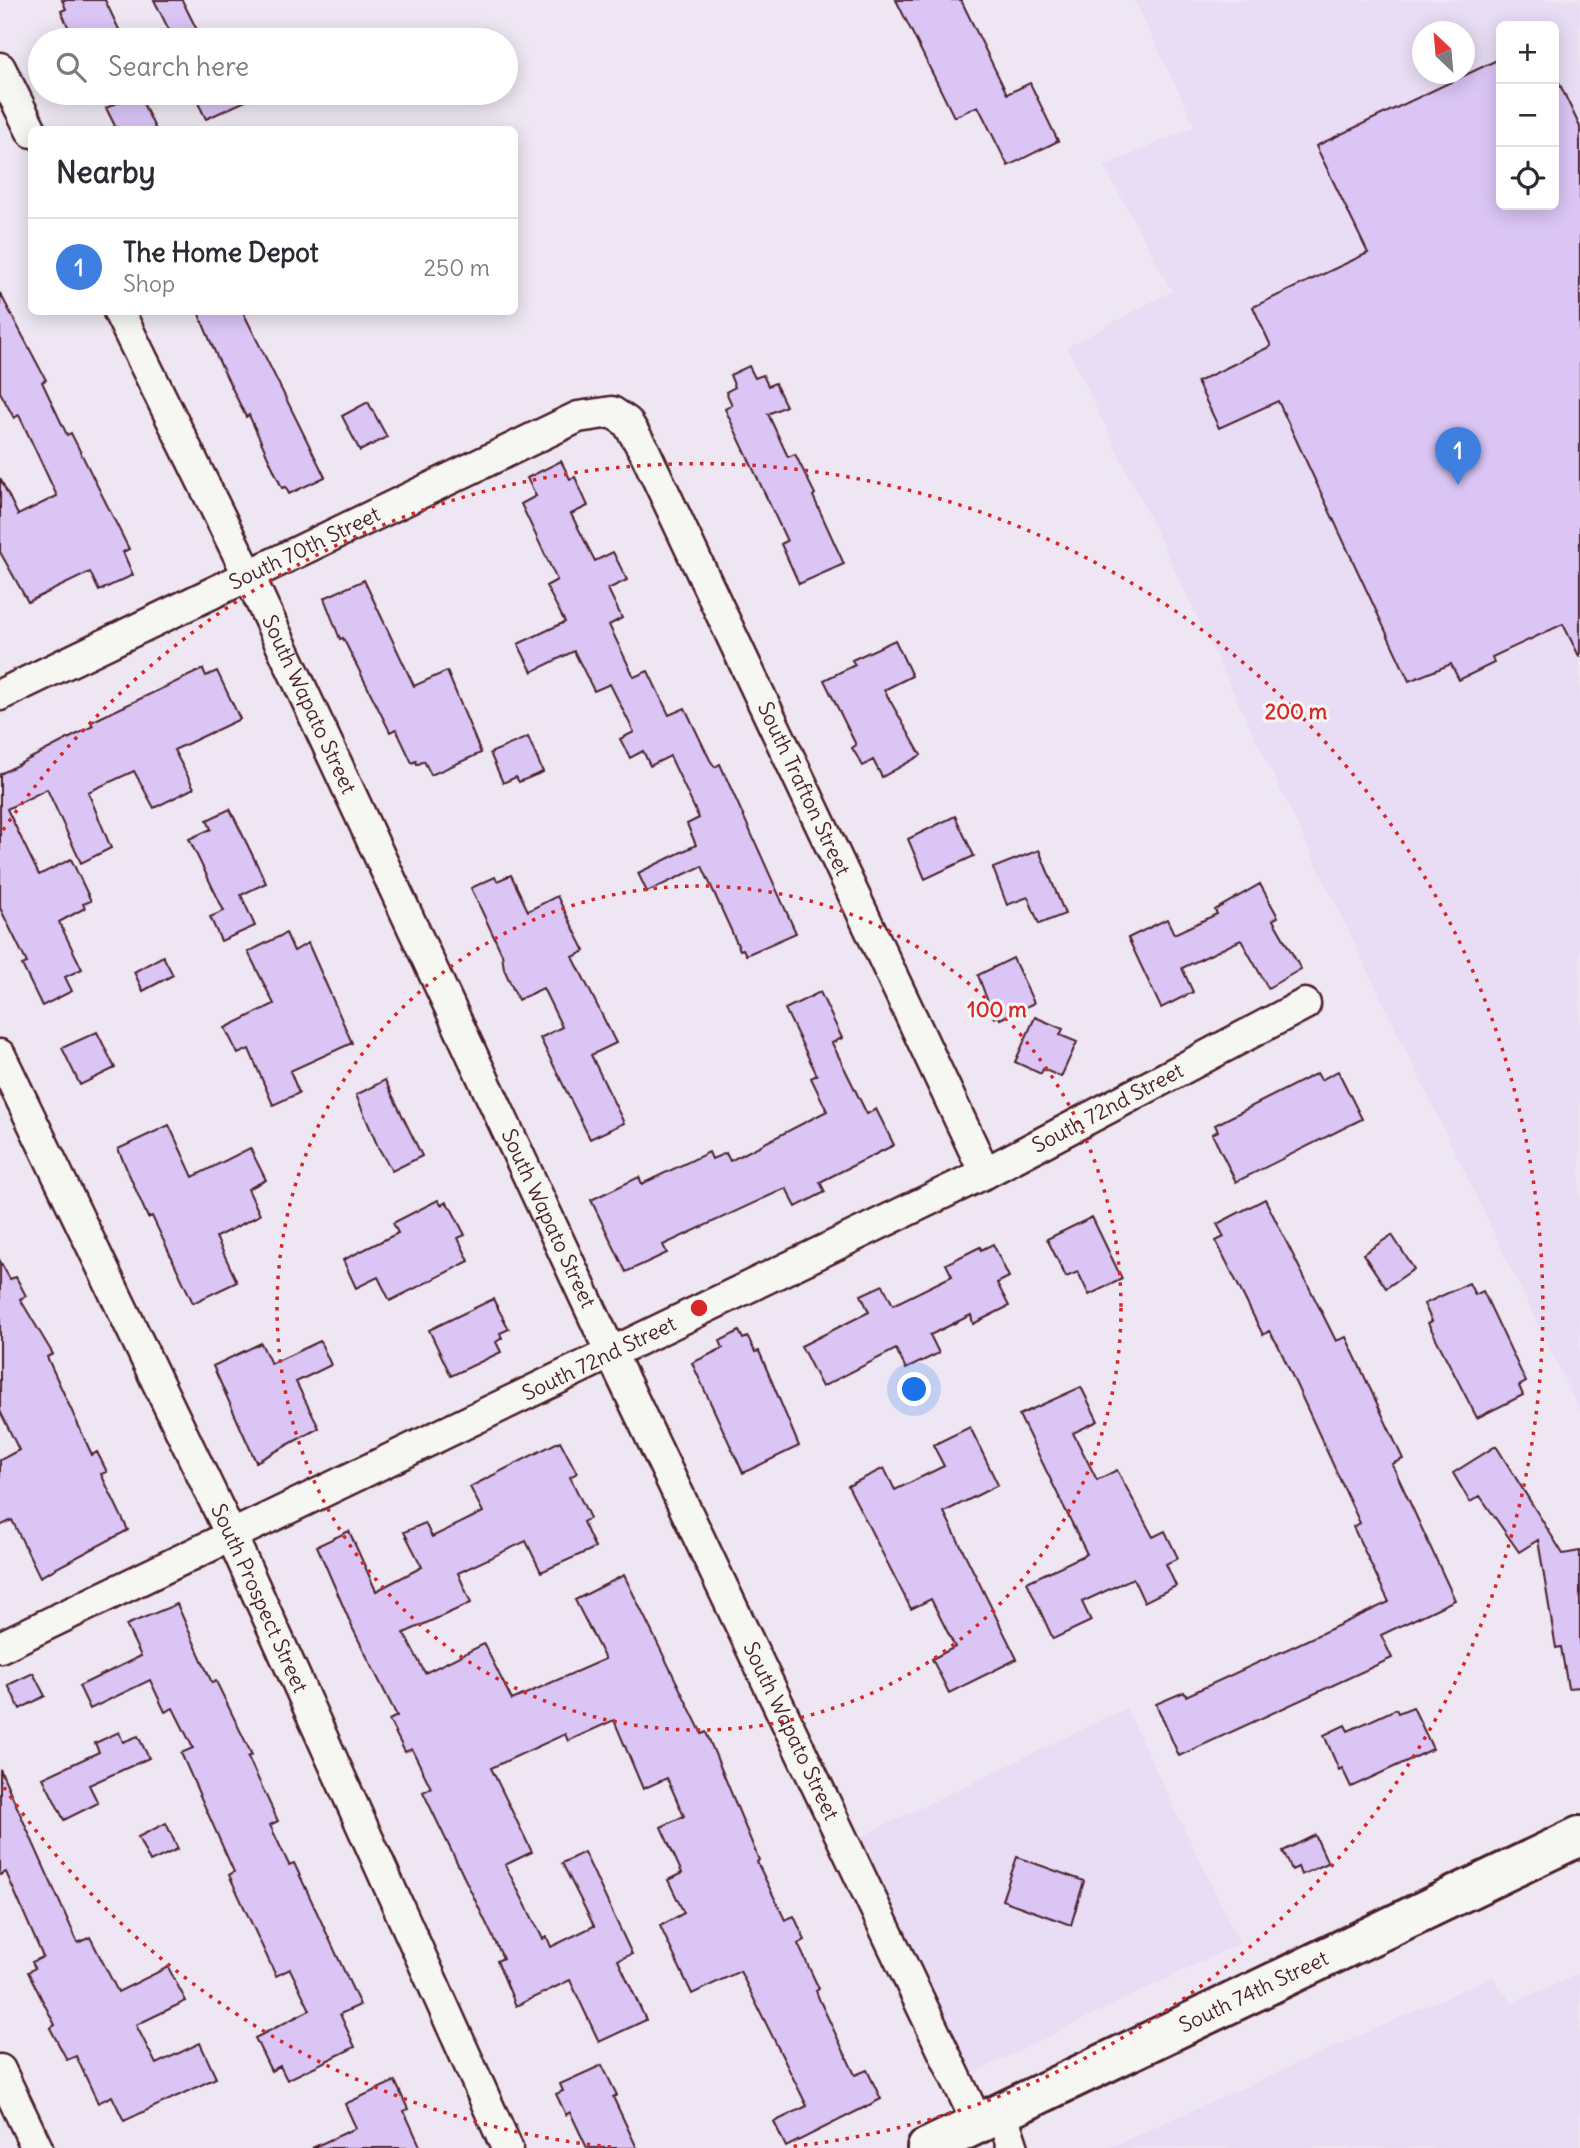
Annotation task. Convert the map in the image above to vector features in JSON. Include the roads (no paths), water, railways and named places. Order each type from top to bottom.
[{"type":"main road","name":"South 74th Street","points":[[927,2148],[1580,1836]]},
{"type":"street","points":[[0,68],[29,126]]},
{"type":"street","name":"South Wapato Street","points":[[120,315],[249,576],[610,1351],[990,2118],[1013,2148]]},
{"type":"street","name":"South 70th Street","points":[[0,695],[578,417],[612,412]]},
{"type":"street","name":"South Trafton Street","points":[[612,412],[627,422],[644,450],[985,1173]]},
{"type":"street","name":"South 72nd Street","points":[[0,1647],[610,1351],[985,1173],[1305,1004]]},
{"type":"street","name":"South Prospect Street","points":[[0,1055],[231,1535],[507,2148]]},
{"type":"street","points":[[0,2070],[37,2148]]},
{"type":"place","name":"The Home Depot","points":[[1458,485]]}]
